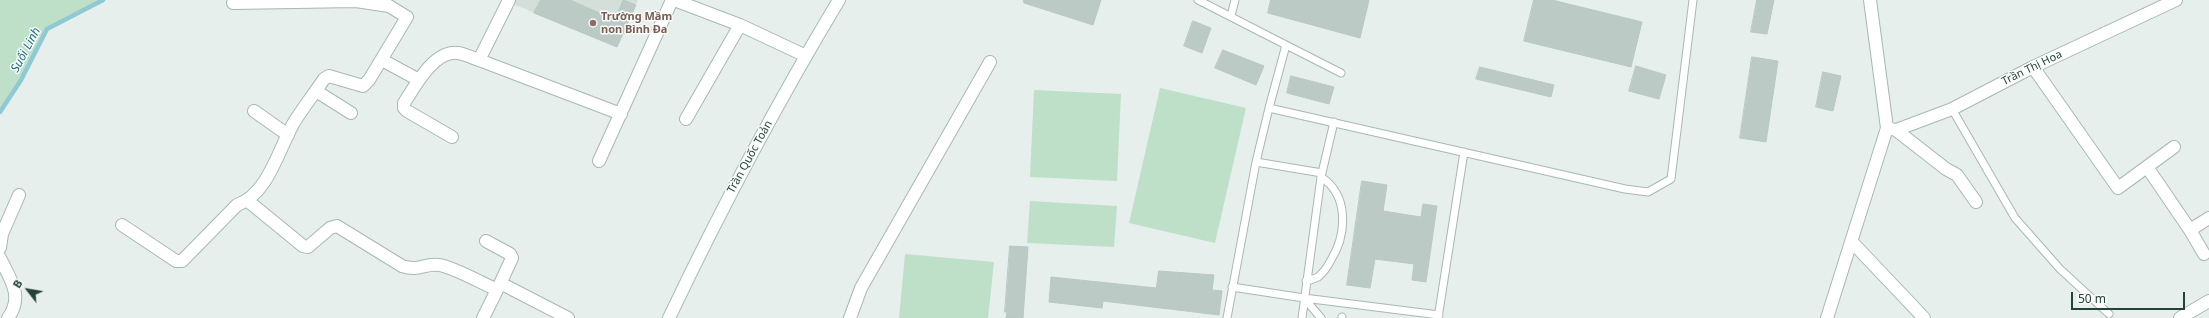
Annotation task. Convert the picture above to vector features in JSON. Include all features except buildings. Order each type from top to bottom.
[{"type":"street","points":[[479,60],[509,0]]},
{"type":"street","points":[[599,161],[673,0],[740,25],[806,56]]},
{"type":"street","name":"Trần Quốc Toản","points":[[669,318],[714,223],[806,56],[839,0]]},
{"type":"street","points":[[1826,318],[1892,129],[1870,0]]},
{"type":"street","name":"Trần Thị Hoa","points":[[1892,129],[1952,109],[2033,66],[2176,0]]},
{"type":"street","points":[[122,225],[176,261],[182,261],[237,205],[248,201],[266,178],[288,134],[324,79],[329,76],[363,86],[382,60],[407,17],[389,6],[356,1],[233,3]]},
{"type":"street","points":[[686,119],[740,25]]},
{"type":"street","points":[[452,137],[404,108],[404,103],[429,66],[449,54],[458,53],[479,60],[621,114]]},
{"type":"street","points":[[382,60],[419,80]]},
{"type":"street","points":[[850,318],[861,288],[990,62]]},
{"type":"street","points":[[2033,66],[2118,188],[2174,147]]},
{"type":"street","points":[[316,91],[351,113]]},
{"type":"street","points":[[254,111],[288,134]]},
{"type":"street","points":[[1892,129],[1946,169],[1957,175],[1976,202]]},
{"type":"street","points":[[2147,167],[2190,230],[2204,254]]},
{"type":"street","points":[[0,248],[2,234],[20,196]]},
{"type":"street","points":[[248,201],[303,246],[308,246],[330,228],[337,226],[402,266],[413,270],[428,265],[440,265],[498,287],[504,285],[568,318]]},
{"type":"street","points":[[2190,230],[2209,218]]},
{"type":"street","points":[[483,318],[512,258],[510,254],[486,241]]},
{"type":"street","points":[[1852,242],[1924,318]]},
{"type":"street","points":[[0,258],[14,285],[15,309],[8,318]]},
{"type":"street","points":[[2180,318],[2209,301]]},
{"type":"lane","points":[[1198,0],[1340,73]]},
{"type":"lane","points":[[1231,16],[1236,0]]},
{"type":"lane","points":[[1269,108],[1625,189],[1648,192],[1671,180],[1693,0]]},
{"type":"lane","points":[[1227,318],[1256,162],[1286,45]]},
{"type":"lane","points":[[1952,109],[2015,218],[2060,269],[2109,314]]},
{"type":"lane","points":[[1302,318],[1322,175],[1334,122]]},
{"type":"lane","points":[[1232,287],[1438,316],[1464,152]]},
{"type":"lane","points":[[1256,162],[1322,175],[1338,195],[1343,215],[1342,232],[1335,254],[1328,266],[1319,276],[1306,281]]},
{"type":"lane","points":[[1304,298],[1321,318]]},
{"type":"shaded area","name":"Trường Mầm non Bình Đa","points":[[515,0],[638,0],[617,47],[513,4]]},
{"type":"green space","points":[[0,0],[103,0],[47,29],[21,80],[0,112]]},
{"type":"green space","points":[[1160,88],[1246,108],[1215,243],[1129,223]]},
{"type":"green space","points":[[1034,90],[1121,94],[1117,181],[1030,177]]},
{"type":"green space","points":[[1030,201],[1117,206],[1114,247],[1027,243]]},
{"type":"green space","points":[[905,254],[994,262],[988,318],[899,318]]},
{"type":"waterway","name":"Suối Linh","points":[[0,112],[21,80],[47,29],[103,0]]},
{"type":"place","name":"Trường Mầm non Bình Đa","points":[[593,23]]}]
